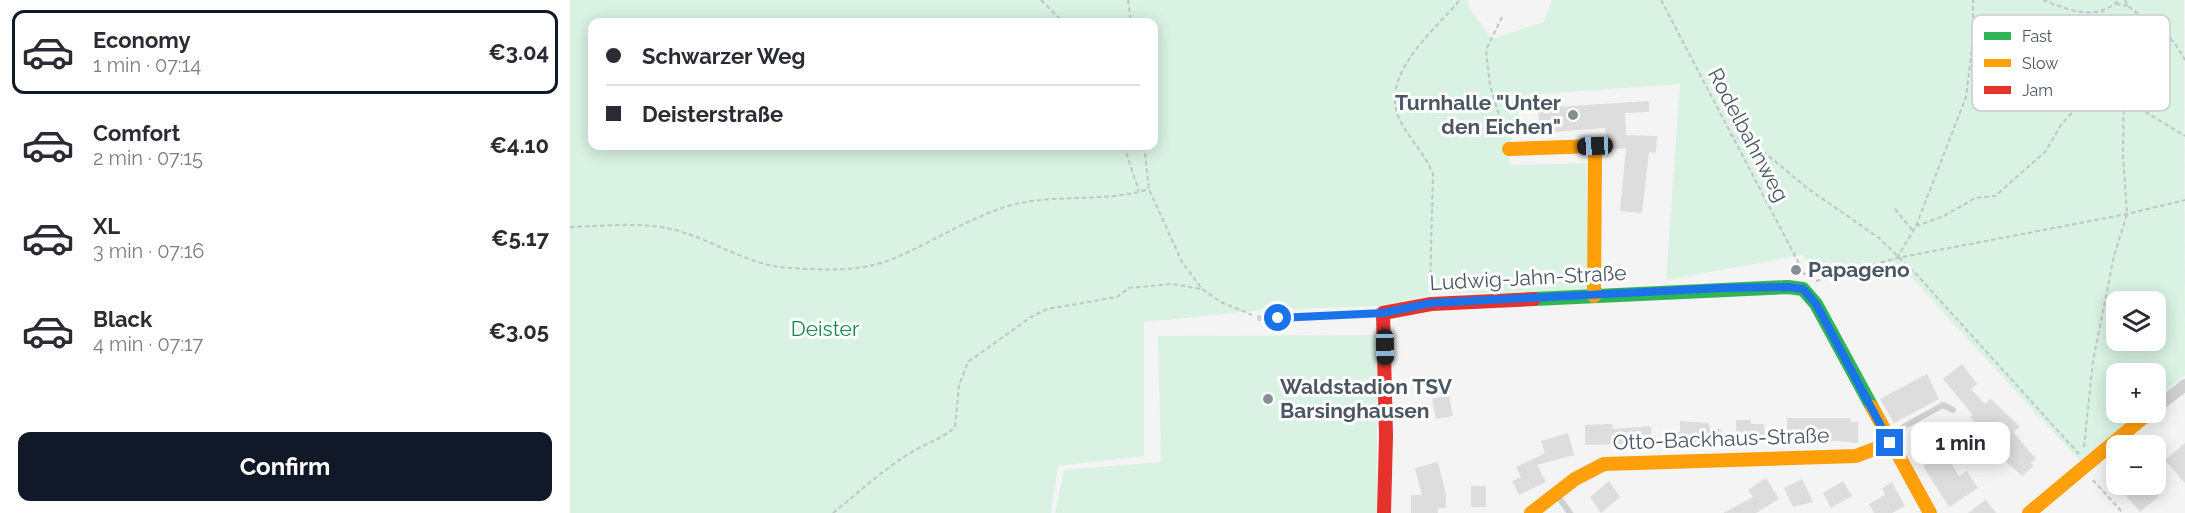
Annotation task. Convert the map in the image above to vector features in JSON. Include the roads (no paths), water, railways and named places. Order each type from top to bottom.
[{"type":"street","points":[[1509,149],[1595,146],[1594,296]]},
{"type":"street","name":"Ludwig-Jahn-Straße","points":[[1383,313],[1431,303],[1722,288],[1806,286],[1888,440]]},
{"type":"street","points":[[1383,313],[1386,436],[1384,513]]},
{"type":"street","points":[[2166,400],[2185,385]]},
{"type":"street","points":[[2029,513],[2136,423]]},
{"type":"street","points":[[1888,440],[1930,513]]},
{"type":"street","name":"Otto-Backhaus-Straße","points":[[1531,513],[1594,467],[1604,464],[1695,463],[1856,456],[1888,440]]},
{"type":"lane","points":[[1260,318],[1383,313]]},
{"type":"lane","points":[[1888,440],[1943,405],[1953,410]]},
{"type":"lane","points":[[1556,493],[1570,513]]},
{"type":"place","name":"Turnhalle \"Unter den Eichen\"","points":[[1573,115]]},
{"type":"place","name":"Papageno","points":[[1796,270]]},
{"type":"place","name":"Waldstadion TSV Barsinghausen","points":[[1268,399]]},
{"type":"park label","name":"Deister","points":[[825,329]]}]
